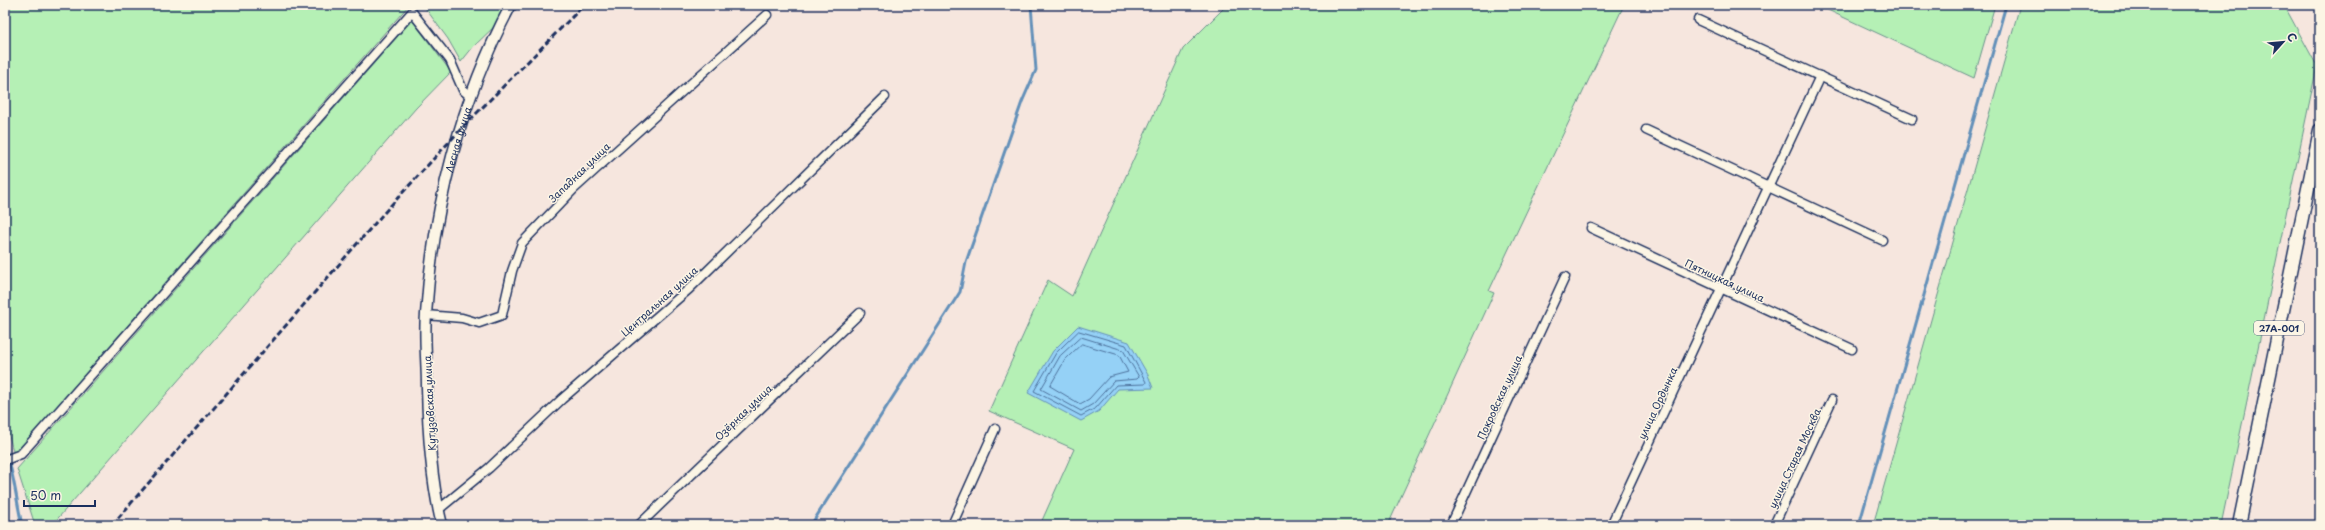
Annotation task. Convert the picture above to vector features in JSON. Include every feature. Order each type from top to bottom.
[{"type":"main road","name":"27А-001","points":[[2238,525],[2320,130]]},
{"type":"street","name":"Лесная улица","points":[[430,281],[437,218],[471,97],[494,37],[511,5]]},
{"type":"street","points":[[5,460],[21,454],[412,12],[450,60],[463,90],[471,97]]},
{"type":"street","name":"Западная улица","points":[[426,315],[462,318],[479,323],[502,315],[512,271],[522,243],[574,188],[767,15]]},
{"type":"street","points":[[1698,20],[1912,119]]},
{"type":"street","name":"улица Ордынка","points":[[1611,525],[1820,76]]},
{"type":"street","name":"Центральная улица","points":[[438,510],[489,468],[562,399],[689,289],[885,97]]},
{"type":"street","points":[[1646,130],[1882,240]]},
{"type":"street","name":"Пятницкая улица","points":[[1591,228],[1721,290],[1852,349]]},
{"type":"street","name":"Покровская улица","points":[[1451,525],[1565,277]]},
{"type":"street","name":"Кутузовская улица","points":[[430,281],[426,315],[428,425],[438,510],[442,525]]},
{"type":"street","name":"Озёрная улица","points":[[639,525],[860,313]]},
{"type":"street","name":"улица Старая Москва","points":[[1774,525],[1832,400]]},
{"type":"street","points":[[952,525],[995,429]]},
{"type":"green space","points":[[5,5],[409,5],[14,455],[5,420]]},
{"type":"green space","points":[[423,5],[508,5],[497,24],[473,47],[461,62],[448,39]]},
{"type":"green space","points":[[1227,5],[1624,5],[1489,291],[1494,293],[1388,525],[1383,523],[1382,525],[1040,525],[1074,449],[989,411],[1048,280],[1072,296],[1183,49]]},
{"type":"green space","points":[[1817,5],[1995,5],[1974,78]]},
{"type":"green space","points":[[2020,5],[2284,5],[2317,66],[2221,525],[1873,525]]},
{"type":"green space","points":[[412,20],[451,72],[416,108],[52,525],[35,525],[17,469]]},
{"type":"water","points":[[1078,326],[1129,342],[1148,375],[1153,388],[1118,389],[1099,411],[1081,421],[1028,393],[1053,351]]},
{"type":"waterway","points":[[811,525],[960,292],[966,262],[1022,102],[1036,70],[1031,5]]},
{"type":"waterway","points":[[1859,525],[2006,5]]},
{"type":"waterway","points":[[5,448],[13,476],[22,525]]},
{"type":"railway","points":[[112,525],[383,214],[461,129],[584,5]]}]
